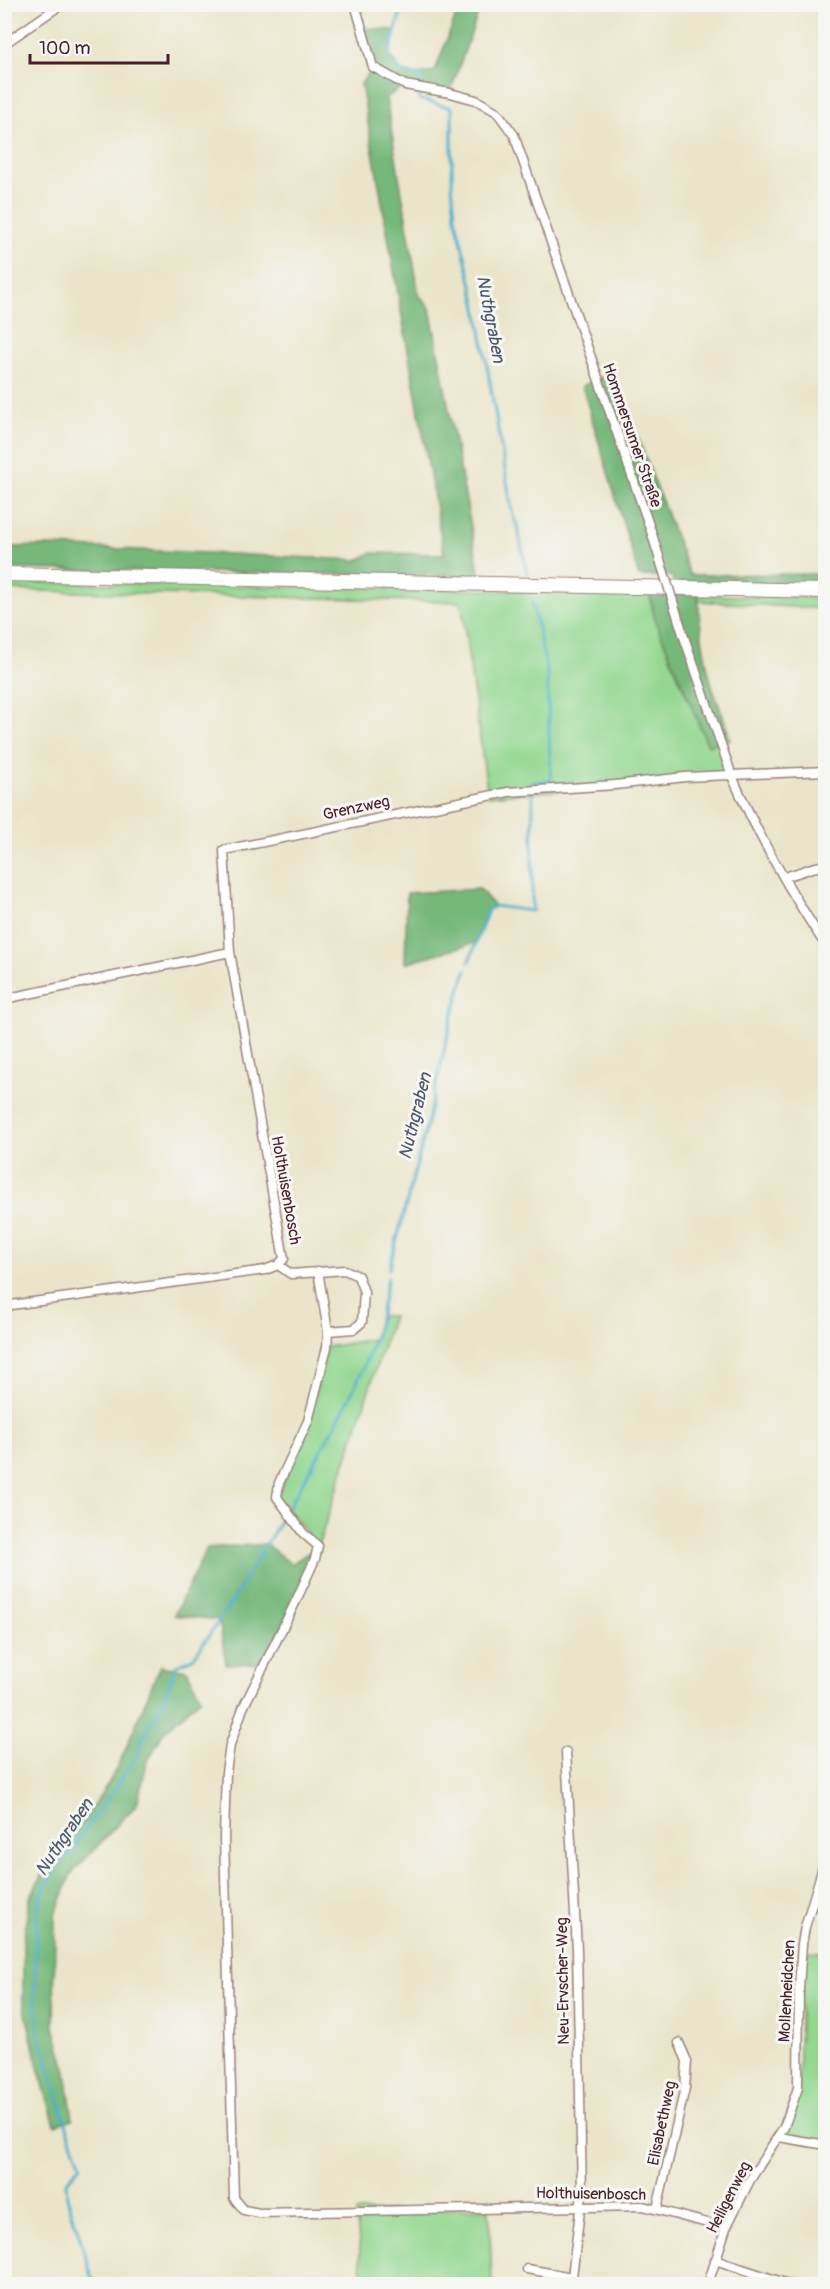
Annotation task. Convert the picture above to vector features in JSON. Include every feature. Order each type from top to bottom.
[{"type":"main road","points":[[4,574],[825,591]]},
{"type":"street","points":[[4,44],[62,4]]},
{"type":"street","name":"Hommersumer Straße","points":[[355,4],[374,67],[405,85],[476,100],[497,112],[514,135],[651,531],[683,634],[732,776],[741,798],[825,946]]},
{"type":"street","name":"Grenzweg","points":[[230,952],[224,850],[508,792],[615,785],[685,777],[825,771]]},
{"type":"street","points":[[785,877],[825,866]]},
{"type":"street","points":[[4,999],[230,952]]},
{"type":"street","name":"Holthuisenbosch","points":[[4,1306],[265,1270],[278,1265],[284,1259],[230,952]]},
{"type":"street","points":[[278,1265],[291,1274],[318,1271],[345,1270],[358,1276],[364,1285],[364,1315],[362,1322],[354,1329],[328,1331],[318,1271]]},
{"type":"street","name":"Holthuisenbosch","points":[[328,1331],[327,1347],[308,1421],[279,1483],[278,1497],[303,1533],[318,1546],[317,1552],[295,1603],[243,1708],[230,1745],[226,1772],[224,1837],[234,2198],[243,2210],[260,2213],[489,2208],[579,2209],[643,2206],[726,2228]]},
{"type":"street","name":"Neu-Ervscher-Weg","points":[[527,2269],[572,2277],[582,2194],[577,1960],[566,1752]]},
{"type":"street","name":"Mollenheidchen","points":[[784,2127],[798,2088],[799,1988],[805,1927],[825,1857]]},
{"type":"street","name":"Elisabethweg","points":[[657,2209],[685,2088],[687,2061],[679,2043]]},
{"type":"street","name":"Heiligenweg","points":[[708,2284],[726,2228],[750,2180],[784,2127]]},
{"type":"street","points":[[779,2137],[825,2145]]},
{"type":"street","points":[[715,2260],[788,2284]]},
{"type":"green space","points":[[460,5],[481,5],[450,93],[405,85],[386,98],[419,295],[430,308],[480,576],[5,569],[4,547],[51,546],[358,560],[371,553],[444,554],[361,84],[373,67],[361,28],[395,30],[389,54],[393,61],[408,73],[427,73],[435,71]]},
{"type":"green space","points":[[613,372],[690,575],[825,574],[825,585],[673,582],[672,576],[639,576],[582,386]]},
{"type":"green space","points":[[5,582],[649,593],[656,623],[707,744],[720,742],[732,776],[488,796],[461,602],[5,590]]},
{"type":"green space","points":[[649,593],[698,595],[701,632],[708,668],[730,740],[708,745],[656,623]]},
{"type":"green space","points":[[698,595],[825,598],[825,609],[699,601]]},
{"type":"green space","points":[[480,889],[494,906],[488,910],[475,943],[405,963],[407,893]]},
{"type":"green space","points":[[379,1316],[393,1316],[318,1546],[277,1497],[308,1421],[327,1347],[374,1339]]},
{"type":"green space","points":[[266,1544],[291,1564],[318,1546],[266,1663],[226,1664],[219,1620],[174,1615],[207,1548]]},
{"type":"green space","points":[[160,1666],[187,1670],[201,1698],[164,1732],[147,1762],[137,1804],[71,1874],[55,1916],[54,2027],[65,2066],[73,2119],[55,2125],[38,2067],[23,2000],[23,1943],[29,1900],[44,1870],[74,1833],[108,1784],[124,1753]]},
{"type":"green space","points":[[802,1951],[825,1952],[825,2145],[779,2137],[798,2088]]},
{"type":"green space","points":[[489,2208],[492,2284],[363,2284],[356,2212]]},
{"type":"waterway","name":"Nuthgraben","points":[[403,4],[389,54],[401,71],[419,76],[419,82]]},
{"type":"waterway","name":"Nuthgraben","points":[[419,92],[419,99],[452,108],[452,185],[455,216],[476,302],[513,516],[527,573]]},
{"type":"waterway","name":"Nuthgraben","points":[[532,602],[547,671],[551,781],[532,782],[533,786]]},
{"type":"waterway","name":"Nuthgraben","points":[[469,962],[488,910],[494,906],[532,911],[533,794]]},
{"type":"waterway","name":"Nuthgraben","points":[[389,1269],[424,1137],[451,1021],[466,970]]},
{"type":"waterway","name":"Nuthgraben","points":[[288,1508],[335,1426],[366,1362],[376,1333],[388,1278]]},
{"type":"waterway","name":"Nuthgraben","points":[[92,2284],[94,2283],[67,2197],[66,2182],[81,2165],[40,2037],[35,2000],[36,1924],[40,1898],[53,1871],[69,1854],[135,1759],[142,1740],[161,1706],[176,1666],[194,1657],[229,1606],[284,1515]]}]
